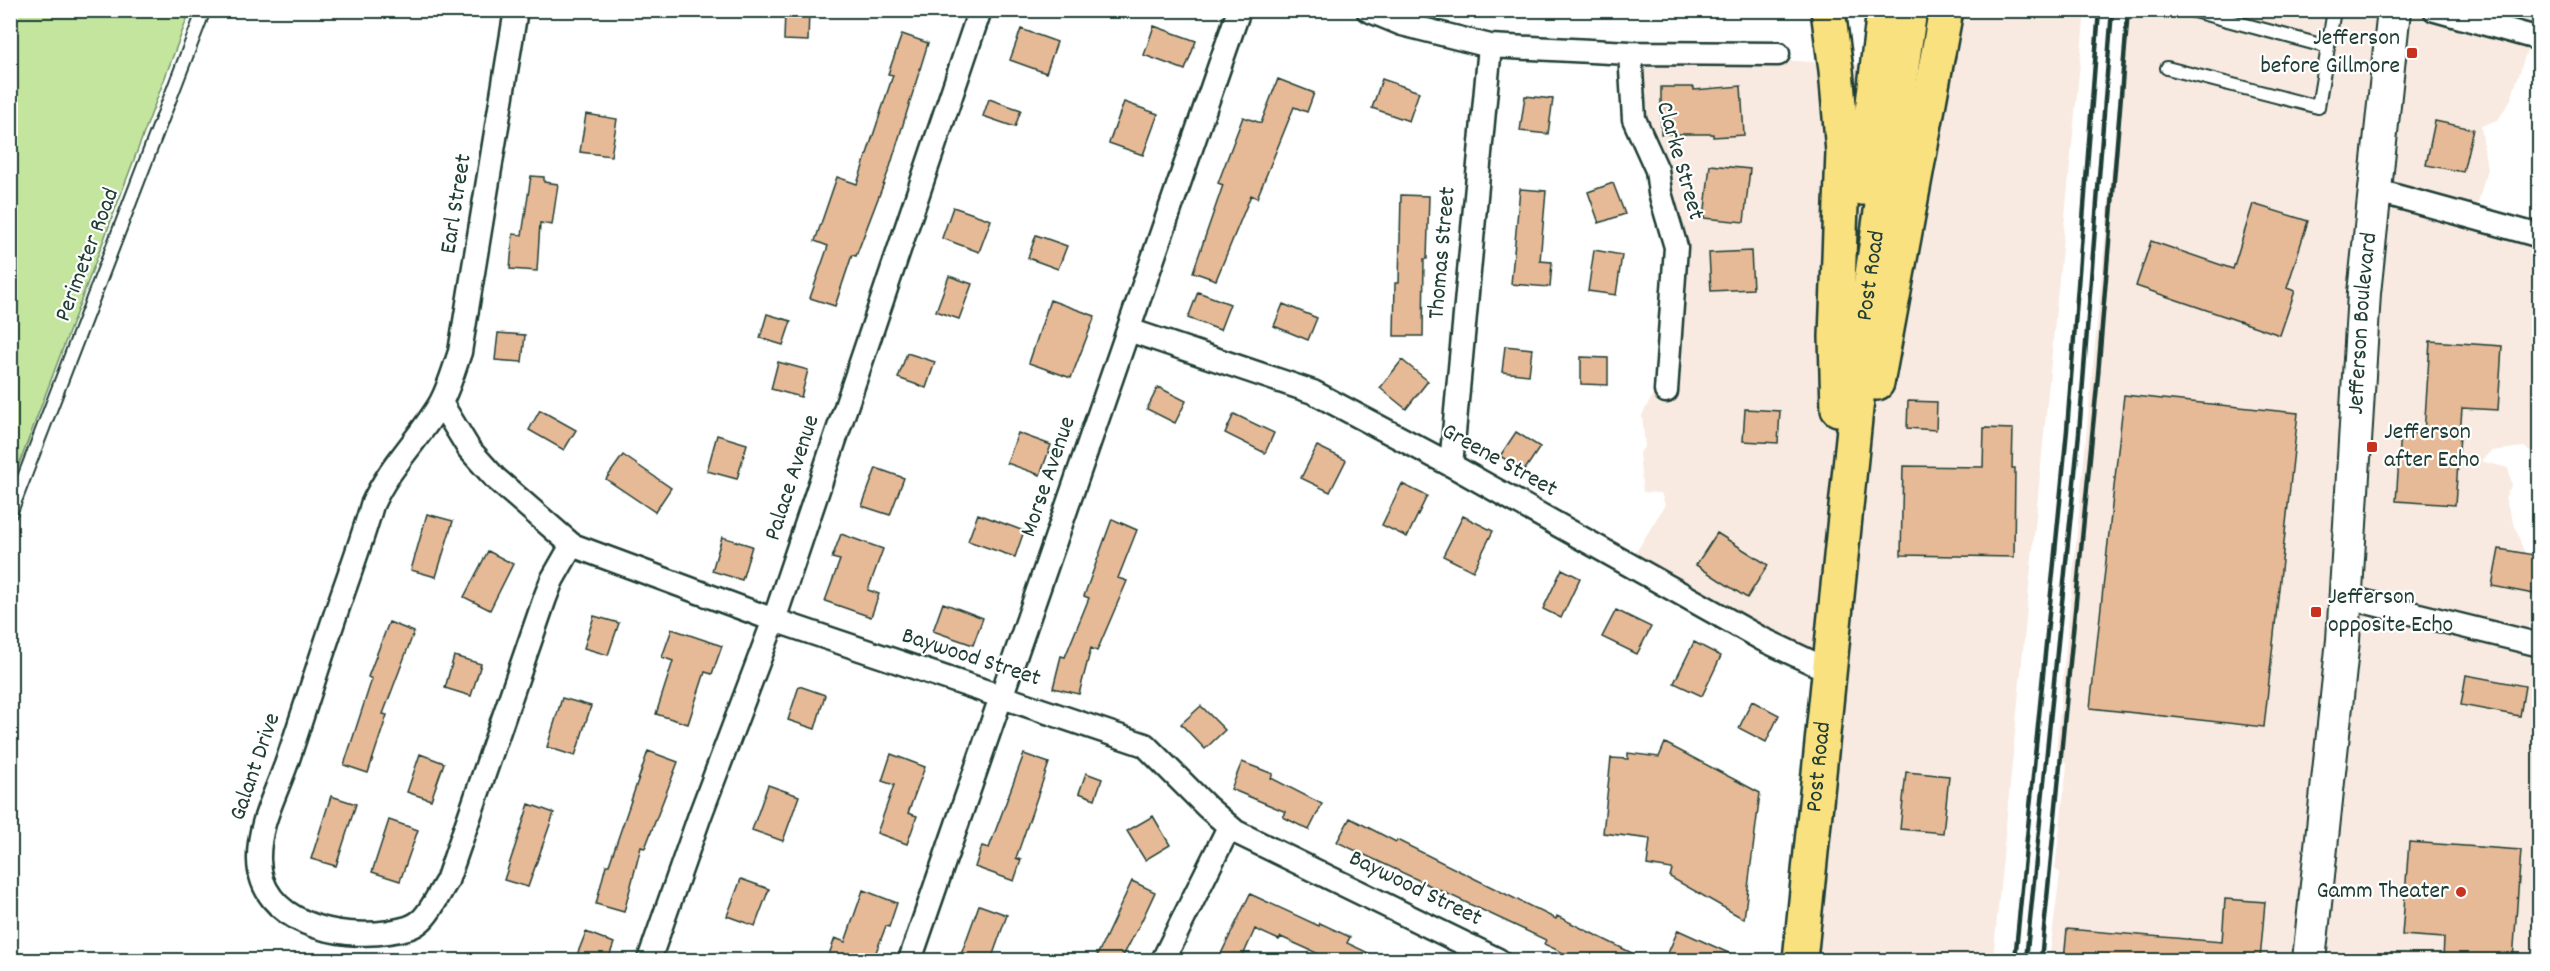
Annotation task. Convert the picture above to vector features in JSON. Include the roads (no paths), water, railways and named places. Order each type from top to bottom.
[{"type":"main road","points":[[1828,10],[1843,152],[1836,337],[1844,540]]},
{"type":"main road","name":"Post Road","points":[[1844,540],[1858,248],[1874,78],[1884,10]]},
{"type":"main road","name":"Post Road","points":[[1800,960],[1864,330],[1910,10]]},
{"type":"main road","points":[[1844,540],[1889,324],[1946,10]]},
{"type":"main road","name":"Jefferson Boulevard","points":[[2309,960],[2343,640],[2364,293],[2394,10]]},
{"type":"street","name":"Earl Street","points":[[441,403],[460,352],[516,10]]},
{"type":"street","name":"Palace Avenue","points":[[649,960],[699,818],[774,620],[980,10]]},
{"type":"street","name":"Morse Avenue","points":[[910,960],[1239,10]]},
{"type":"street","points":[[1368,10],[1401,24],[1490,46],[1630,53],[1778,54]]},
{"type":"street","points":[[2435,10],[2540,39]]},
{"type":"street","name":"Thomas Street","points":[[1450,465],[1490,46]]},
{"type":"street","name":"Clarke Street","points":[[1630,53],[1634,119],[1657,171],[1660,193],[1676,247],[1666,391]]},
{"type":"street","points":[[2374,190],[2540,236]]},
{"type":"street","name":"Greene Street","points":[[1129,330],[1313,392],[1450,465],[1762,639],[1830,671]]},
{"type":"street","name":"Galant Drive","points":[[441,403],[415,442],[391,470],[372,505],[285,768],[265,816],[259,840],[262,882],[284,910],[306,922],[341,933],[368,934],[403,931],[419,922],[447,881],[545,598],[552,580],[572,545]]},
{"type":"street","name":"Baywood Street","points":[[441,403],[469,449],[495,478],[572,545],[774,620],[1145,745],[1229,827],[1498,960]]},
{"type":"street","points":[[2346,597],[2540,645]]},
{"type":"street","points":[[1163,960],[1229,827]]},
{"type":"lane","name":"Perimeter Road","points":[[10,514],[204,10]]},
{"type":"lane","points":[[2190,10],[2328,47]]},
{"type":"lane","points":[[2167,68],[2318,107],[2334,10]]},
{"type":"railway","points":[[2015,960],[2067,430],[2099,10]]},
{"type":"railway","points":[[2026,960],[2079,433],[2112,10]]},
{"type":"railway","points":[[2041,960],[2098,375],[2128,10]]},
{"type":"place","name":"Jefferson before Gillmore","points":[[2412,53]]},
{"type":"place","name":"Jefferson after Echo","points":[[2372,447]]},
{"type":"place","name":"Jefferson opposite Echo","points":[[2316,612]]},
{"type":"place","name":"Gamm Theater","points":[[2461,892]]}]
